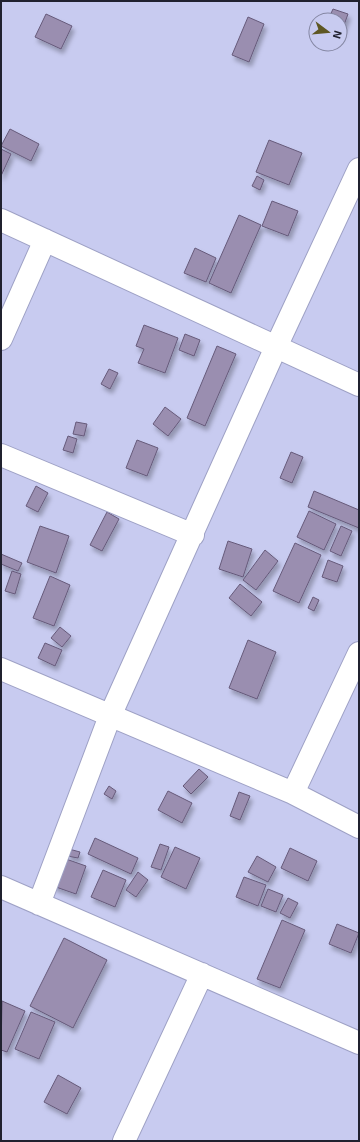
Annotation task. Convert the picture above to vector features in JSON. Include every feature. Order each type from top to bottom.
[{"type":"street","points":[[39,904],[110,716],[193,535],[276,347],[359,169]]},
{"type":"street","points":[[1,220],[359,385]]},
{"type":"street","points":[[1,339],[45,240]]},
{"type":"street","points":[[1,455],[193,535]]},
{"type":"street","points":[[293,793],[359,653]]},
{"type":"street","points":[[1,669],[293,793],[359,827]]},
{"type":"street","points":[[1,887],[359,1043]]},
{"type":"street","points":[[124,1141],[202,974]]},
{"type":"building","points":[[333,9],[342,12],[332,12]]},
{"type":"building","points":[[46,14],[72,26],[61,49],[35,37]]},
{"type":"building","points":[[248,17],[264,24],[249,62],[232,55]]},
{"type":"building","points":[[10,129],[39,144],[31,161],[1,146]]},
{"type":"building","points":[[269,140],[302,153],[289,185],[256,172]]},
{"type":"building","points":[[1,149],[11,154],[1,176]]},
{"type":"building","points":[[257,176],[264,180],[260,190],[252,186]]},
{"type":"building","points":[[272,201],[298,211],[288,236],[262,226]]},
{"type":"building","points":[[239,215],[261,225],[231,293],[209,283]]},
{"type":"building","points":[[195,248],[216,258],[206,282],[184,273]]},
{"type":"building","points":[[144,325],[178,338],[165,373],[138,363],[144,349],[136,346]]},
{"type":"building","points":[[185,334],[200,340],[194,356],[179,350]]},
{"type":"building","points":[[217,346],[236,354],[205,426],[187,418]]},
{"type":"building","points":[[109,369],[118,373],[110,389],[101,384]]},
{"type":"building","points":[[165,407],[181,419],[168,436],[153,424]]},
{"type":"building","points":[[76,422],[87,424],[84,436],[73,434]]},
{"type":"building","points":[[68,436],[77,439],[73,453],[63,450]]},
{"type":"building","points":[[137,440],[158,448],[147,476],[126,468]]},
{"type":"building","points":[[291,452],[303,457],[292,483],[280,478]]},
{"type":"building","points":[[36,486],[48,493],[38,512],[26,506]]},
{"type":"building","points":[[314,491],[359,510],[359,528],[308,507]]},
{"type":"building","points":[[309,511],[336,524],[324,550],[297,537]]},
{"type":"building","points":[[107,512],[119,519],[102,551],[90,545]]},
{"type":"building","points":[[40,526],[69,536],[56,573],[27,562]]},
{"type":"building","points":[[341,526],[352,531],[341,556],[330,551]]},
{"type":"building","points":[[228,541],[252,549],[243,577],[219,569]]},
{"type":"building","points":[[295,543],[321,555],[299,603],[273,591]]},
{"type":"building","points":[[265,550],[278,561],[256,590],[243,580]]},
{"type":"building","points":[[1,554],[22,563],[18,571],[1,564]]},
{"type":"building","points":[[328,560],[343,566],[337,582],[322,577]]},
{"type":"building","points":[[12,571],[21,574],[15,594],[5,591]]},
{"type":"building","points":[[50,576],[70,585],[54,626],[33,618]]},
{"type":"building","points":[[240,584],[262,602],[251,616],[229,598]]},
{"type":"building","points":[[313,597],[319,600],[314,611],[308,608]]},
{"type":"building","points":[[60,627],[71,636],[62,647],[51,638]]},
{"type":"building","points":[[248,640],[276,652],[257,699],[229,688]]},
{"type":"building","points":[[45,643],[62,650],[55,666],[38,658]]},
{"type":"building","points":[[199,769],[208,777],[191,794],[183,786]]},
{"type":"building","points":[[109,786],[116,791],[112,799],[104,794]]},
{"type":"building","points":[[168,791],[192,803],[182,823],[158,810]]},
{"type":"building","points":[[239,792],[250,796],[240,820],[230,816]]},
{"type":"building","points":[[95,838],[138,858],[131,874],[88,854]]},
{"type":"building","points":[[160,844],[169,847],[161,870],[151,867]]},
{"type":"building","points":[[175,847],[200,858],[186,889],[161,877]]},
{"type":"building","points":[[290,848],[317,861],[308,881],[281,868]]},
{"type":"building","points":[[69,849],[80,852],[78,858],[67,856]]},
{"type":"building","points":[[257,856],[276,867],[268,882],[248,872]]},
{"type":"building","points":[[63,858],[86,866],[76,894],[53,886]]},
{"type":"building","points":[[103,870],[126,880],[115,907],[91,897]]},
{"type":"building","points":[[138,872],[148,880],[136,897],[126,890]]},
{"type":"building","points":[[244,877],[266,885],[258,906],[236,897]]},
{"type":"building","points":[[268,889],[283,895],[276,912],[261,906]]},
{"type":"building","points":[[288,898],[298,903],[290,918],[280,913]]},
{"type":"building","points":[[282,920],[305,930],[280,988],[257,979]]},
{"type":"building","points":[[337,924],[359,933],[351,953],[329,944]]},
{"type":"building","points":[[64,938],[107,960],[73,1028],[30,1006]]},
{"type":"building","points":[[2,1001],[25,1011],[7,1052],[1,1050]]},
{"type":"building","points":[[31,1012],[55,1022],[39,1059],[15,1049]]},
{"type":"building","points":[[58,1075],[81,1088],[67,1114],[44,1102]]}]
